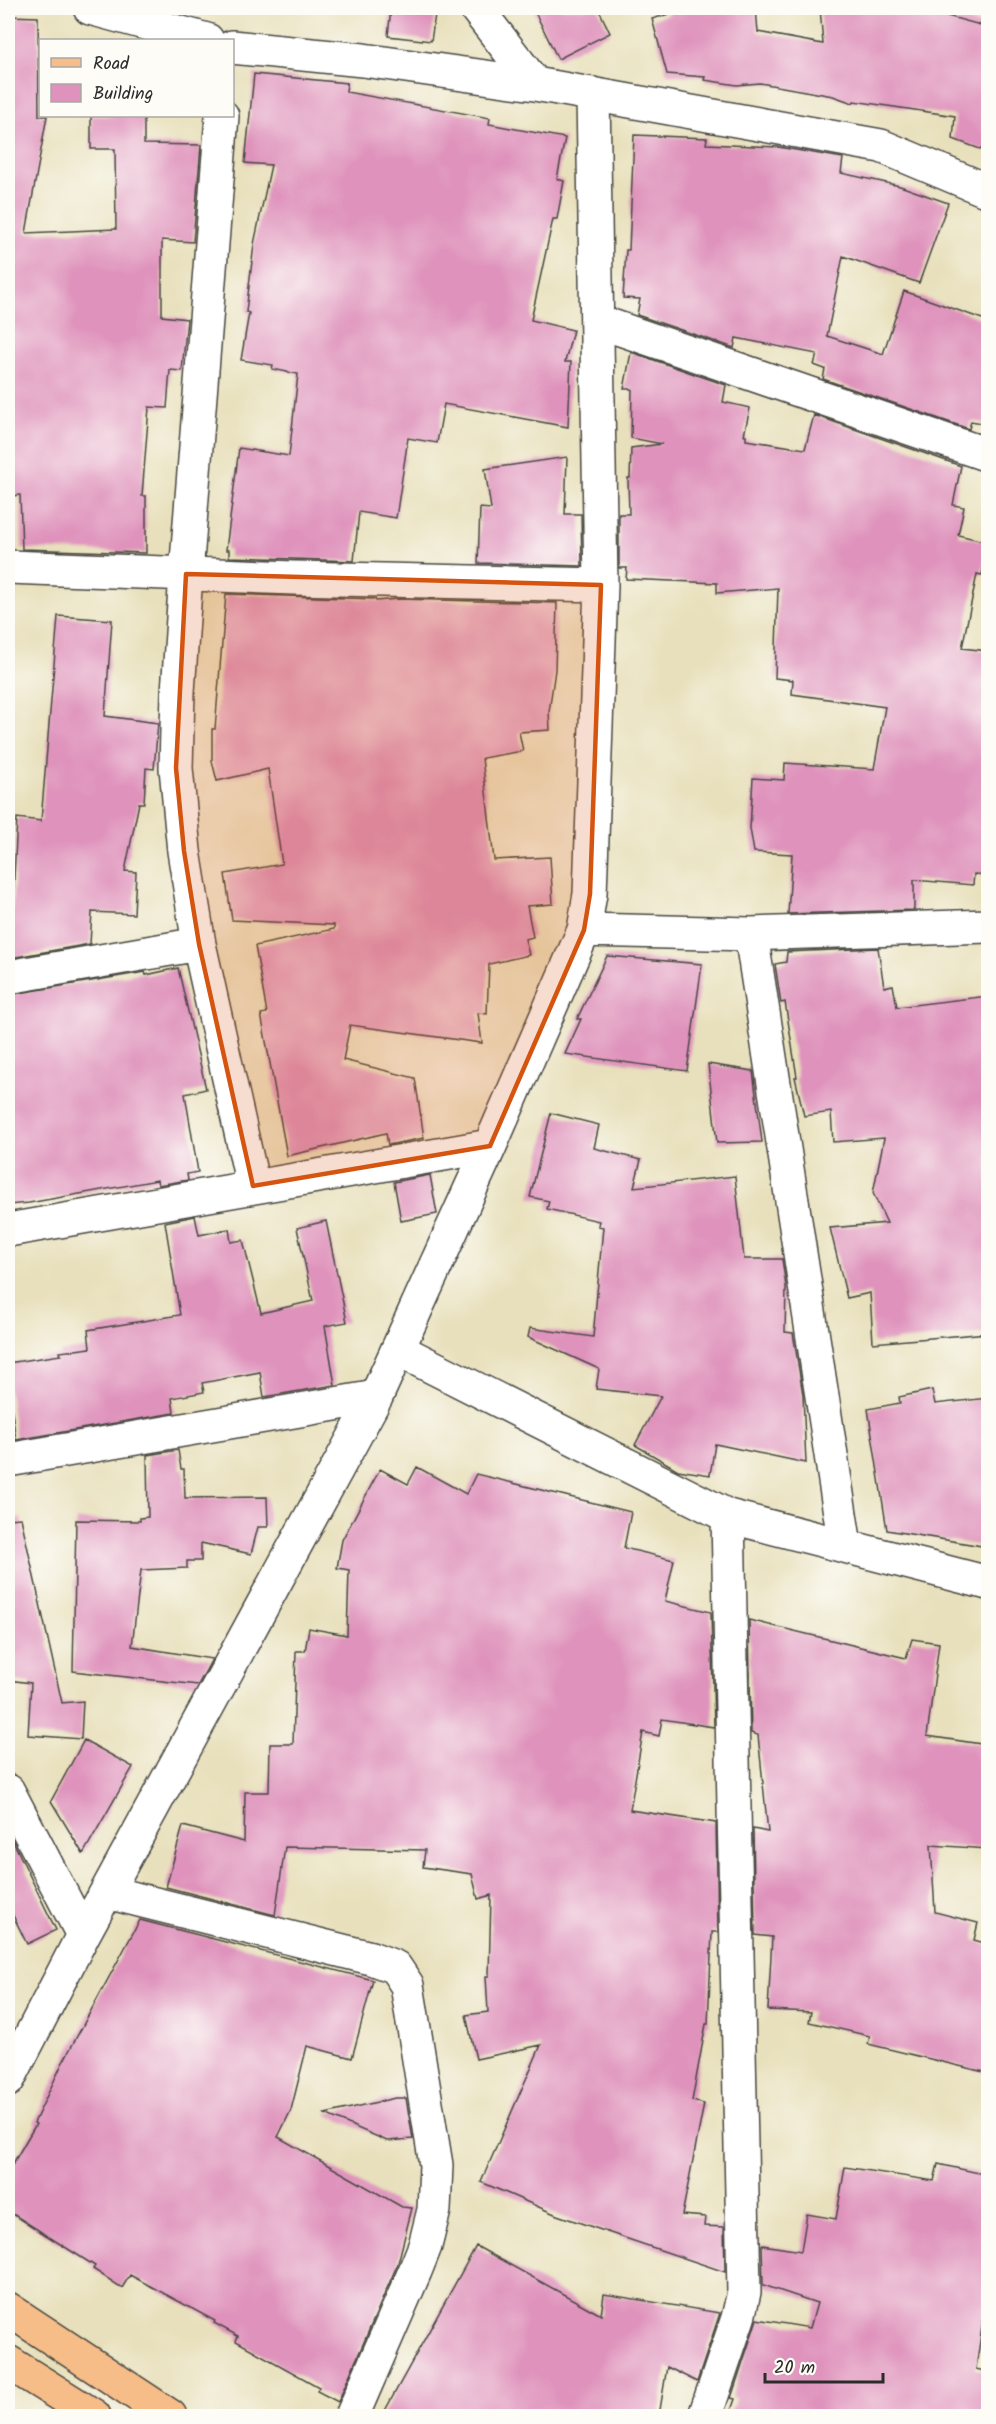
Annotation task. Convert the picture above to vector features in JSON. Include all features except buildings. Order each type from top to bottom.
[{"type":"main road","points":[[8,2309],[170,2416]]},
{"type":"main road","points":[[8,2362],[93,2416]]},
{"type":"street","points":[[90,8],[203,39]]},
{"type":"street","points":[[476,8],[536,84]]},
{"type":"street","points":[[234,47],[363,60],[536,84],[882,146],[988,191]]},
{"type":"street","points":[[8,2080],[83,1935],[376,1396],[399,1350],[584,930],[590,894],[601,585],[593,94]]},
{"type":"street","points":[[222,117],[186,574],[176,768],[184,851],[199,944],[253,1186]]},
{"type":"street","points":[[597,321],[988,455]]},
{"type":"street","points":[[8,567],[601,585]]},
{"type":"street","points":[[584,930],[751,934],[988,926]]},
{"type":"street","points":[[751,934],[845,1546]]},
{"type":"street","points":[[8,976],[199,944]]},
{"type":"street","points":[[8,1230],[490,1146]]},
{"type":"street","points":[[399,1350],[728,1516],[988,1582]]},
{"type":"street","points":[[8,1460],[376,1396]]},
{"type":"street","points":[[705,2416],[738,2318],[744,2292],[728,1516]]},
{"type":"street","points":[[8,1791],[83,1935]]},
{"type":"street","points":[[107,1892],[370,1958],[395,1967],[407,1985],[436,2165],[434,2210],[415,2271],[352,2416]]},
{"type":"highlighted area","points":[[186,574],[601,585],[590,894],[584,930],[490,1146],[253,1186],[199,944],[184,851],[176,768]]}]
